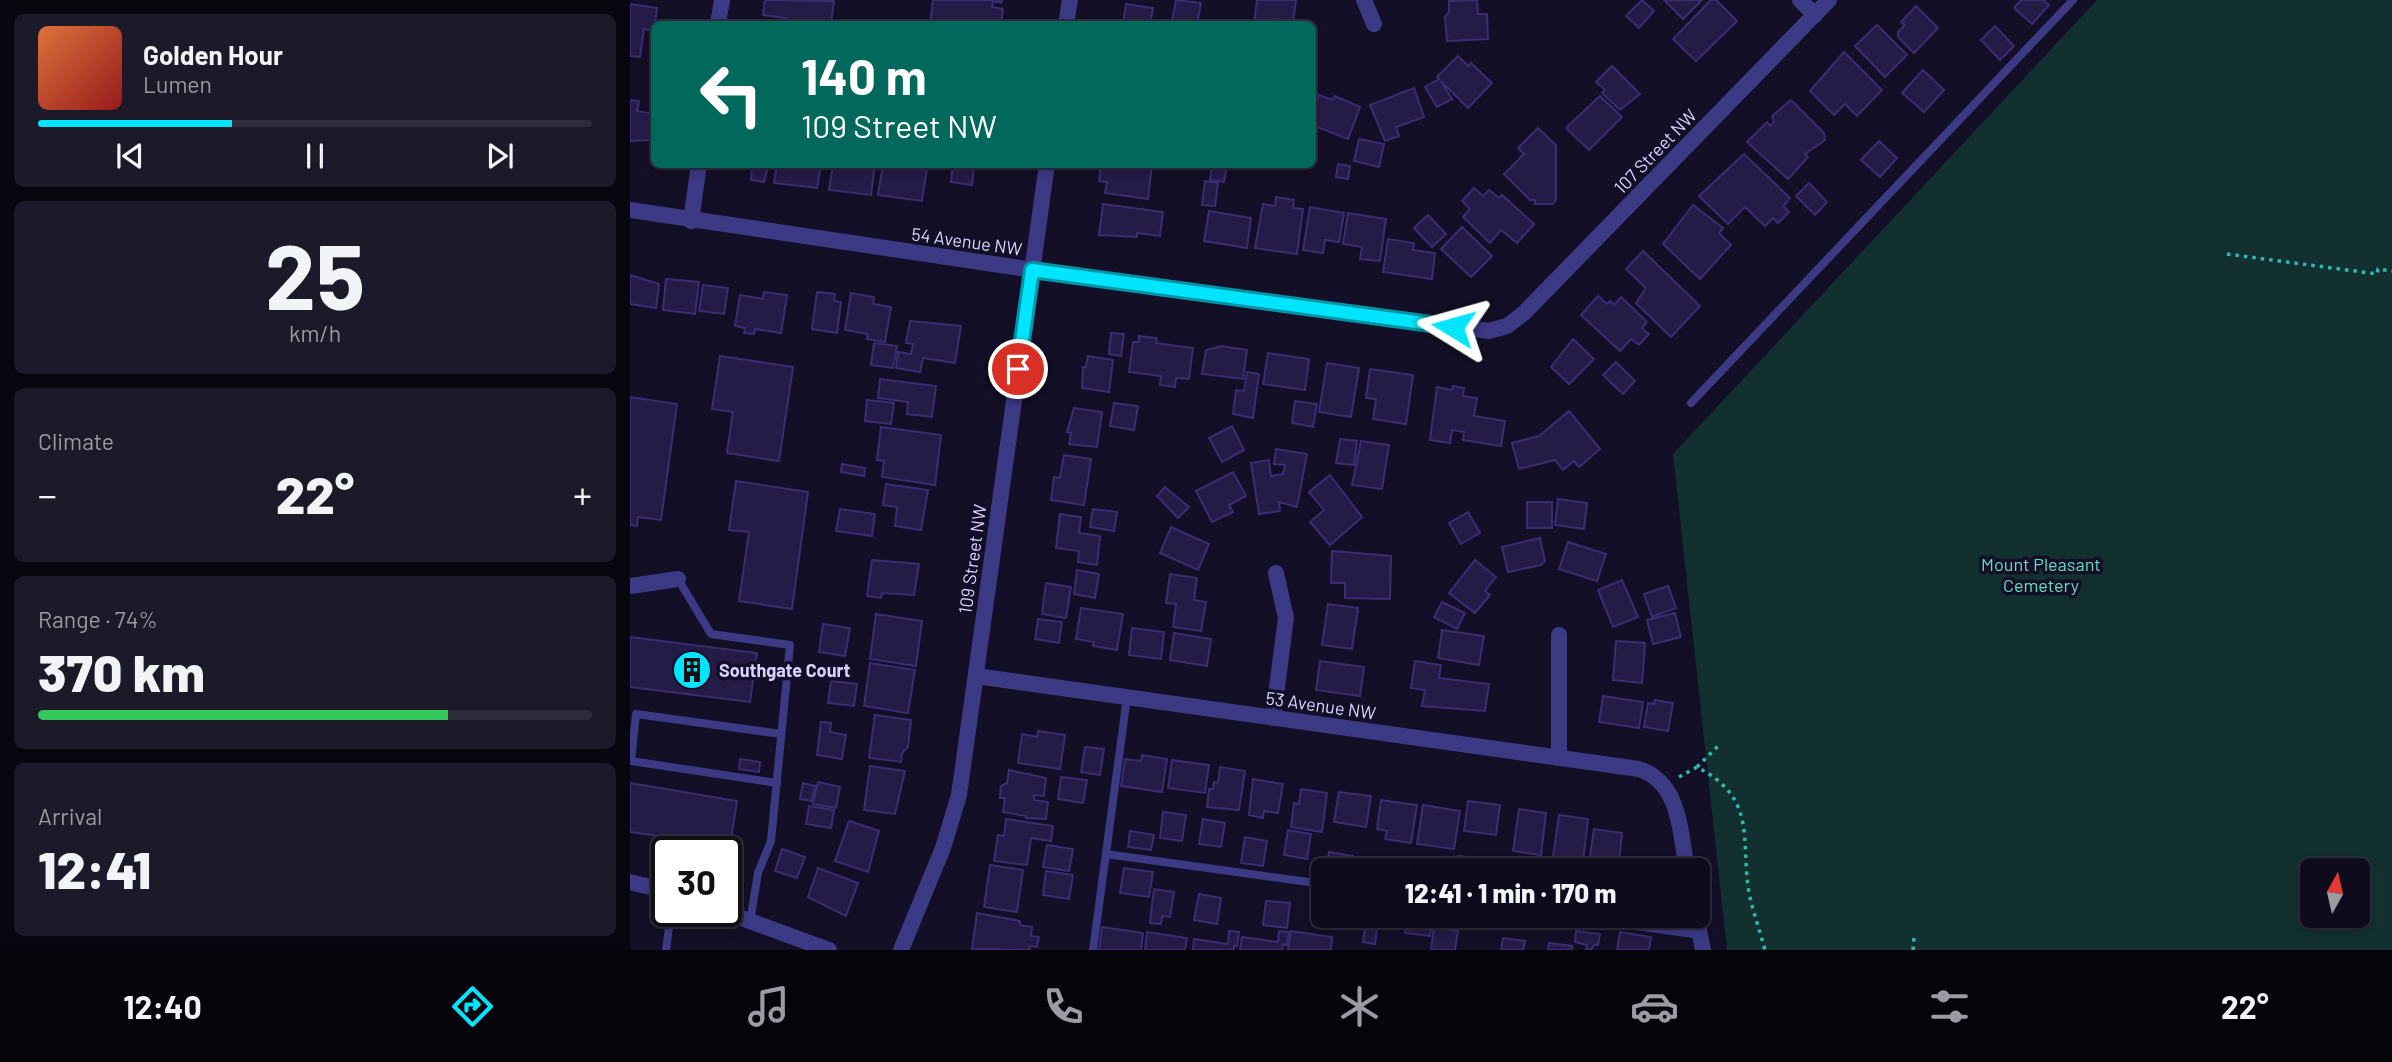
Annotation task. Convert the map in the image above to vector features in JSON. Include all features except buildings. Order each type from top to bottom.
[{"type":"street","points":[[718,21],[722,0]]},
{"type":"street","points":[[1066,21],[1070,0]]},
{"type":"street","points":[[1364,0],[1374,24]]},
{"type":"street","points":[[1800,0],[1815,15]]},
{"type":"street","name":"107 Street NW","points":[[1507,326],[1524,313],[1829,0]]},
{"type":"street","points":[[691,221],[698,168]]},
{"type":"street","name":"109 Street NW","points":[[901,950],[952,819],[964,764],[1046,168]]},
{"type":"street","name":"54 Avenue NW","points":[[630,210],[1032,270],[1479,331],[1507,326]]},
{"type":"street","points":[[1273,718],[1286,618],[1276,573]]},
{"type":"street","points":[[630,586],[678,579]]},
{"type":"street","points":[[1559,635],[1559,758]]},
{"type":"street","name":"53 Avenue NW","points":[[975,676],[1639,769],[1659,777]]},
{"type":"street","points":[[1659,777],[1673,799],[1685,858]]},
{"type":"street","points":[[630,882],[651,887]]},
{"type":"street","points":[[742,918],[829,950]]},
{"type":"lane","points":[[1691,403],[2073,0]]},
{"type":"lane","points":[[678,579],[711,634],[790,645],[771,842],[758,873],[750,921]]},
{"type":"lane","points":[[1093,950],[1127,697]]},
{"type":"lane","points":[[777,783],[631,761],[636,714],[781,734]]},
{"type":"lane","points":[[1106,854],[1311,882]]},
{"type":"lane","points":[[666,950],[669,927]]},
{"type":"lane","points":[[1627,928],[1702,942]]},
{"type":"path","points":[[2227,254],[2377,274],[2378,269],[2392,271]]},
{"type":"path","points":[[1659,777],[1680,777],[1697,767],[1718,746]]},
{"type":"path","points":[[1697,767],[1731,793],[1742,817],[1747,836],[1750,896],[1765,950]]},
{"type":"path","points":[[1913,950],[1914,937]]},
{"type":"green space","name":"Mount Pleasant Cemetery","points":[[2097,0],[2392,0],[2392,950],[1727,950],[1673,454]]},
{"type":"place","name":"Southgate Court","points":[[692,670]]},
{"type":"route","points":[[1018,369],[1032,270],[1453,327]]}]
